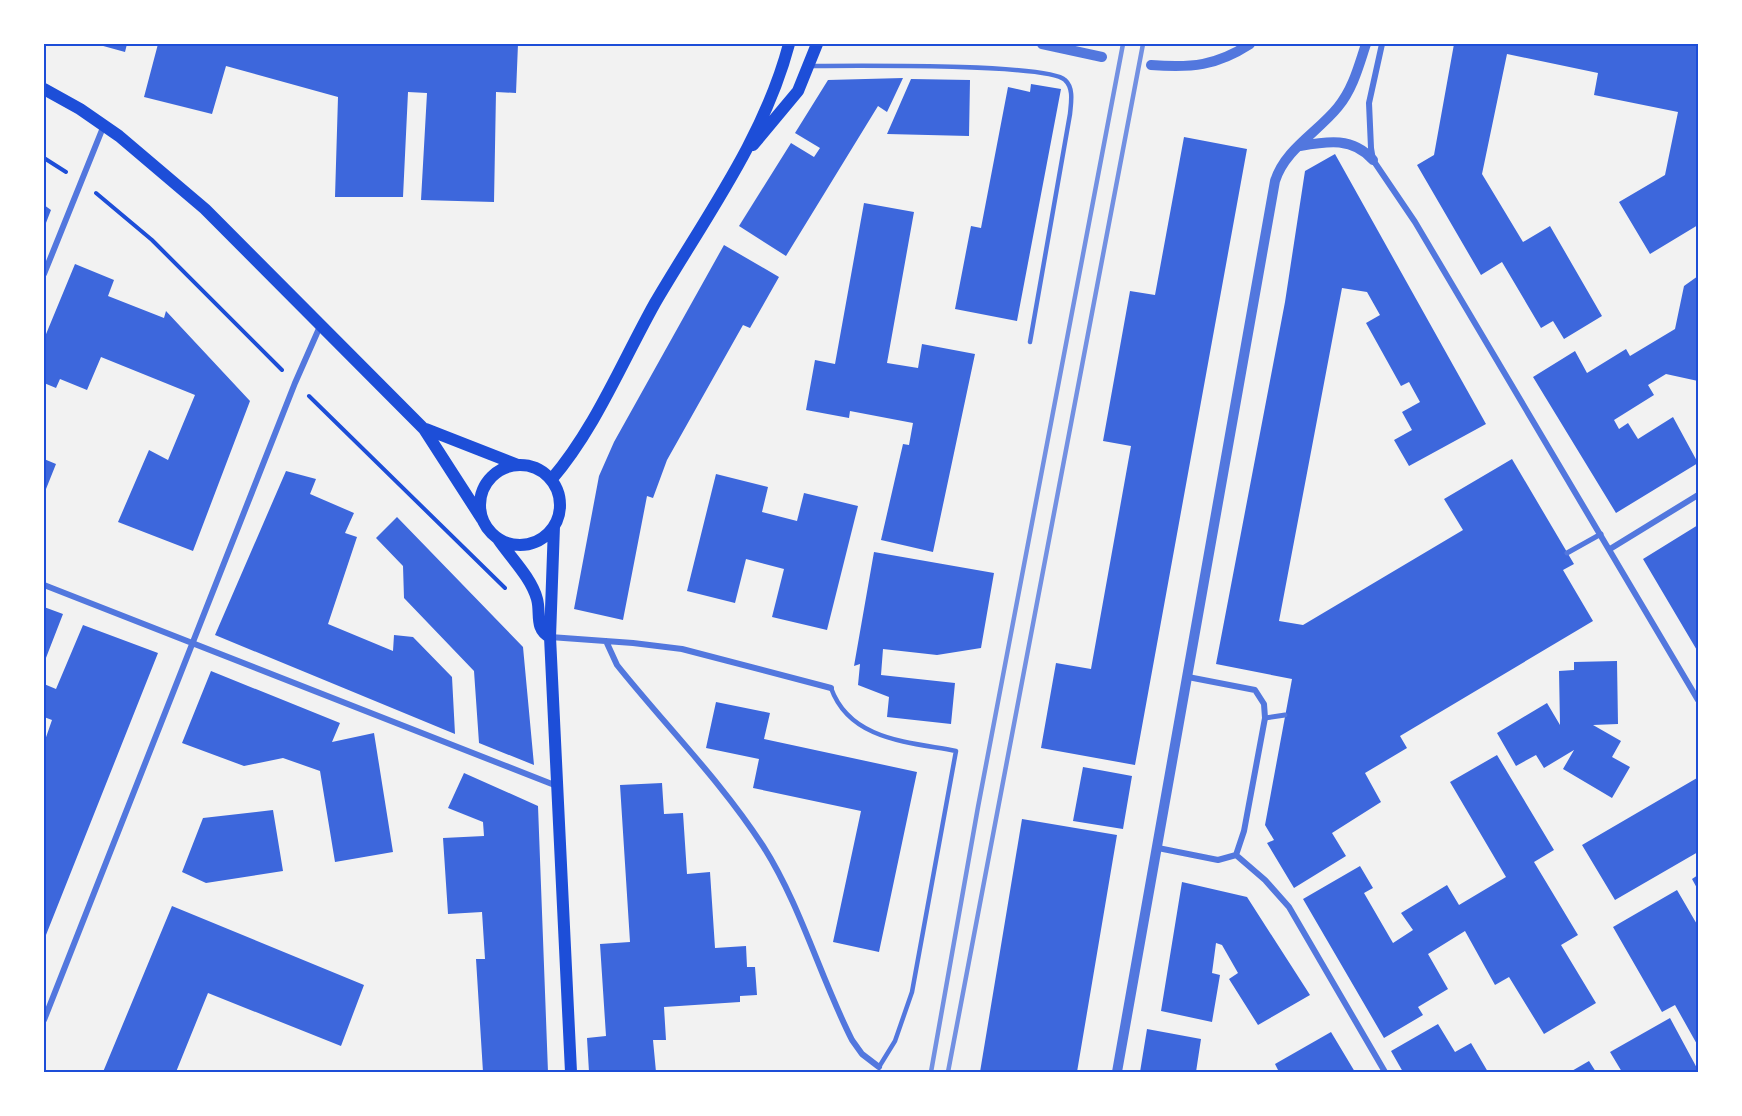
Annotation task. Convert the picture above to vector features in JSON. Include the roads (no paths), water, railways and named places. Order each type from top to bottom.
[{"type":"main road","points":[[551,480],[574,452],[656,302],[746,153],[776,86],[789,44]]},
{"type":"main road","points":[[746,153],[791,102],[810,66],[817,44]]},
{"type":"main road","points":[[44,89],[104,125],[187,191],[424,429],[482,519],[530,584],[537,599],[540,628],[550,638]]},
{"type":"main road","points":[[424,429],[519,465],[531,467],[551,480],[560,502],[554,526],[550,638],[571,1072]]},
{"type":"main road","points":[[482,519],[480,505],[488,481],[507,467],[519,465]]},
{"type":"main road","points":[[498,539],[510,544],[524,545],[536,542],[554,526]]},
{"type":"street","points":[[1042,44],[1102,57]]},
{"type":"street","points":[[1152,65],[1186,66],[1212,63],[1225,59],[1250,44]]},
{"type":"street","points":[[1117,1072],[1275,181],[1281,164],[1345,98],[1366,44]]},
{"type":"street","points":[[1373,160],[1369,103],[1382,44]]},
{"type":"street","points":[[44,274],[104,125]]},
{"type":"street","points":[[1300,146],[1338,141],[1355,146],[1373,160],[1415,222],[1698,700]]},
{"type":"street","points":[[44,1020],[295,383],[321,324]]},
{"type":"street","points":[[1610,549],[1698,495]]},
{"type":"street","points":[[1567,553],[1601,534]]},
{"type":"street","points":[[44,585],[557,786]]},
{"type":"street","points":[[550,638],[682,649],[831,688]]},
{"type":"street","points":[[606,641],[617,665],[726,796],[763,846],[789,896],[852,1040],[862,1054],[879,1067]]},
{"type":"street","points":[[1188,676],[1255,690],[1264,704],[1264,718],[1244,831],[1236,855]]},
{"type":"street","points":[[1264,718],[1285,715]]},
{"type":"street","points":[[1158,848],[1218,860],[1236,855]]},
{"type":"street","points":[[1236,855],[1265,880],[1289,907],[1385,1072]]},
{"type":"lane","points":[[810,66],[992,68],[1057,75],[1067,81],[1071,91],[1070,114],[1030,342]]},
{"type":"lane","points":[[831,688],[851,720],[865,730],[956,752],[912,992],[895,1041],[879,1067]]},
{"type":"railway","points":[[931,1072],[978,807],[1123,44]]},
{"type":"railway","points":[[948,1072],[1143,44]]}]
